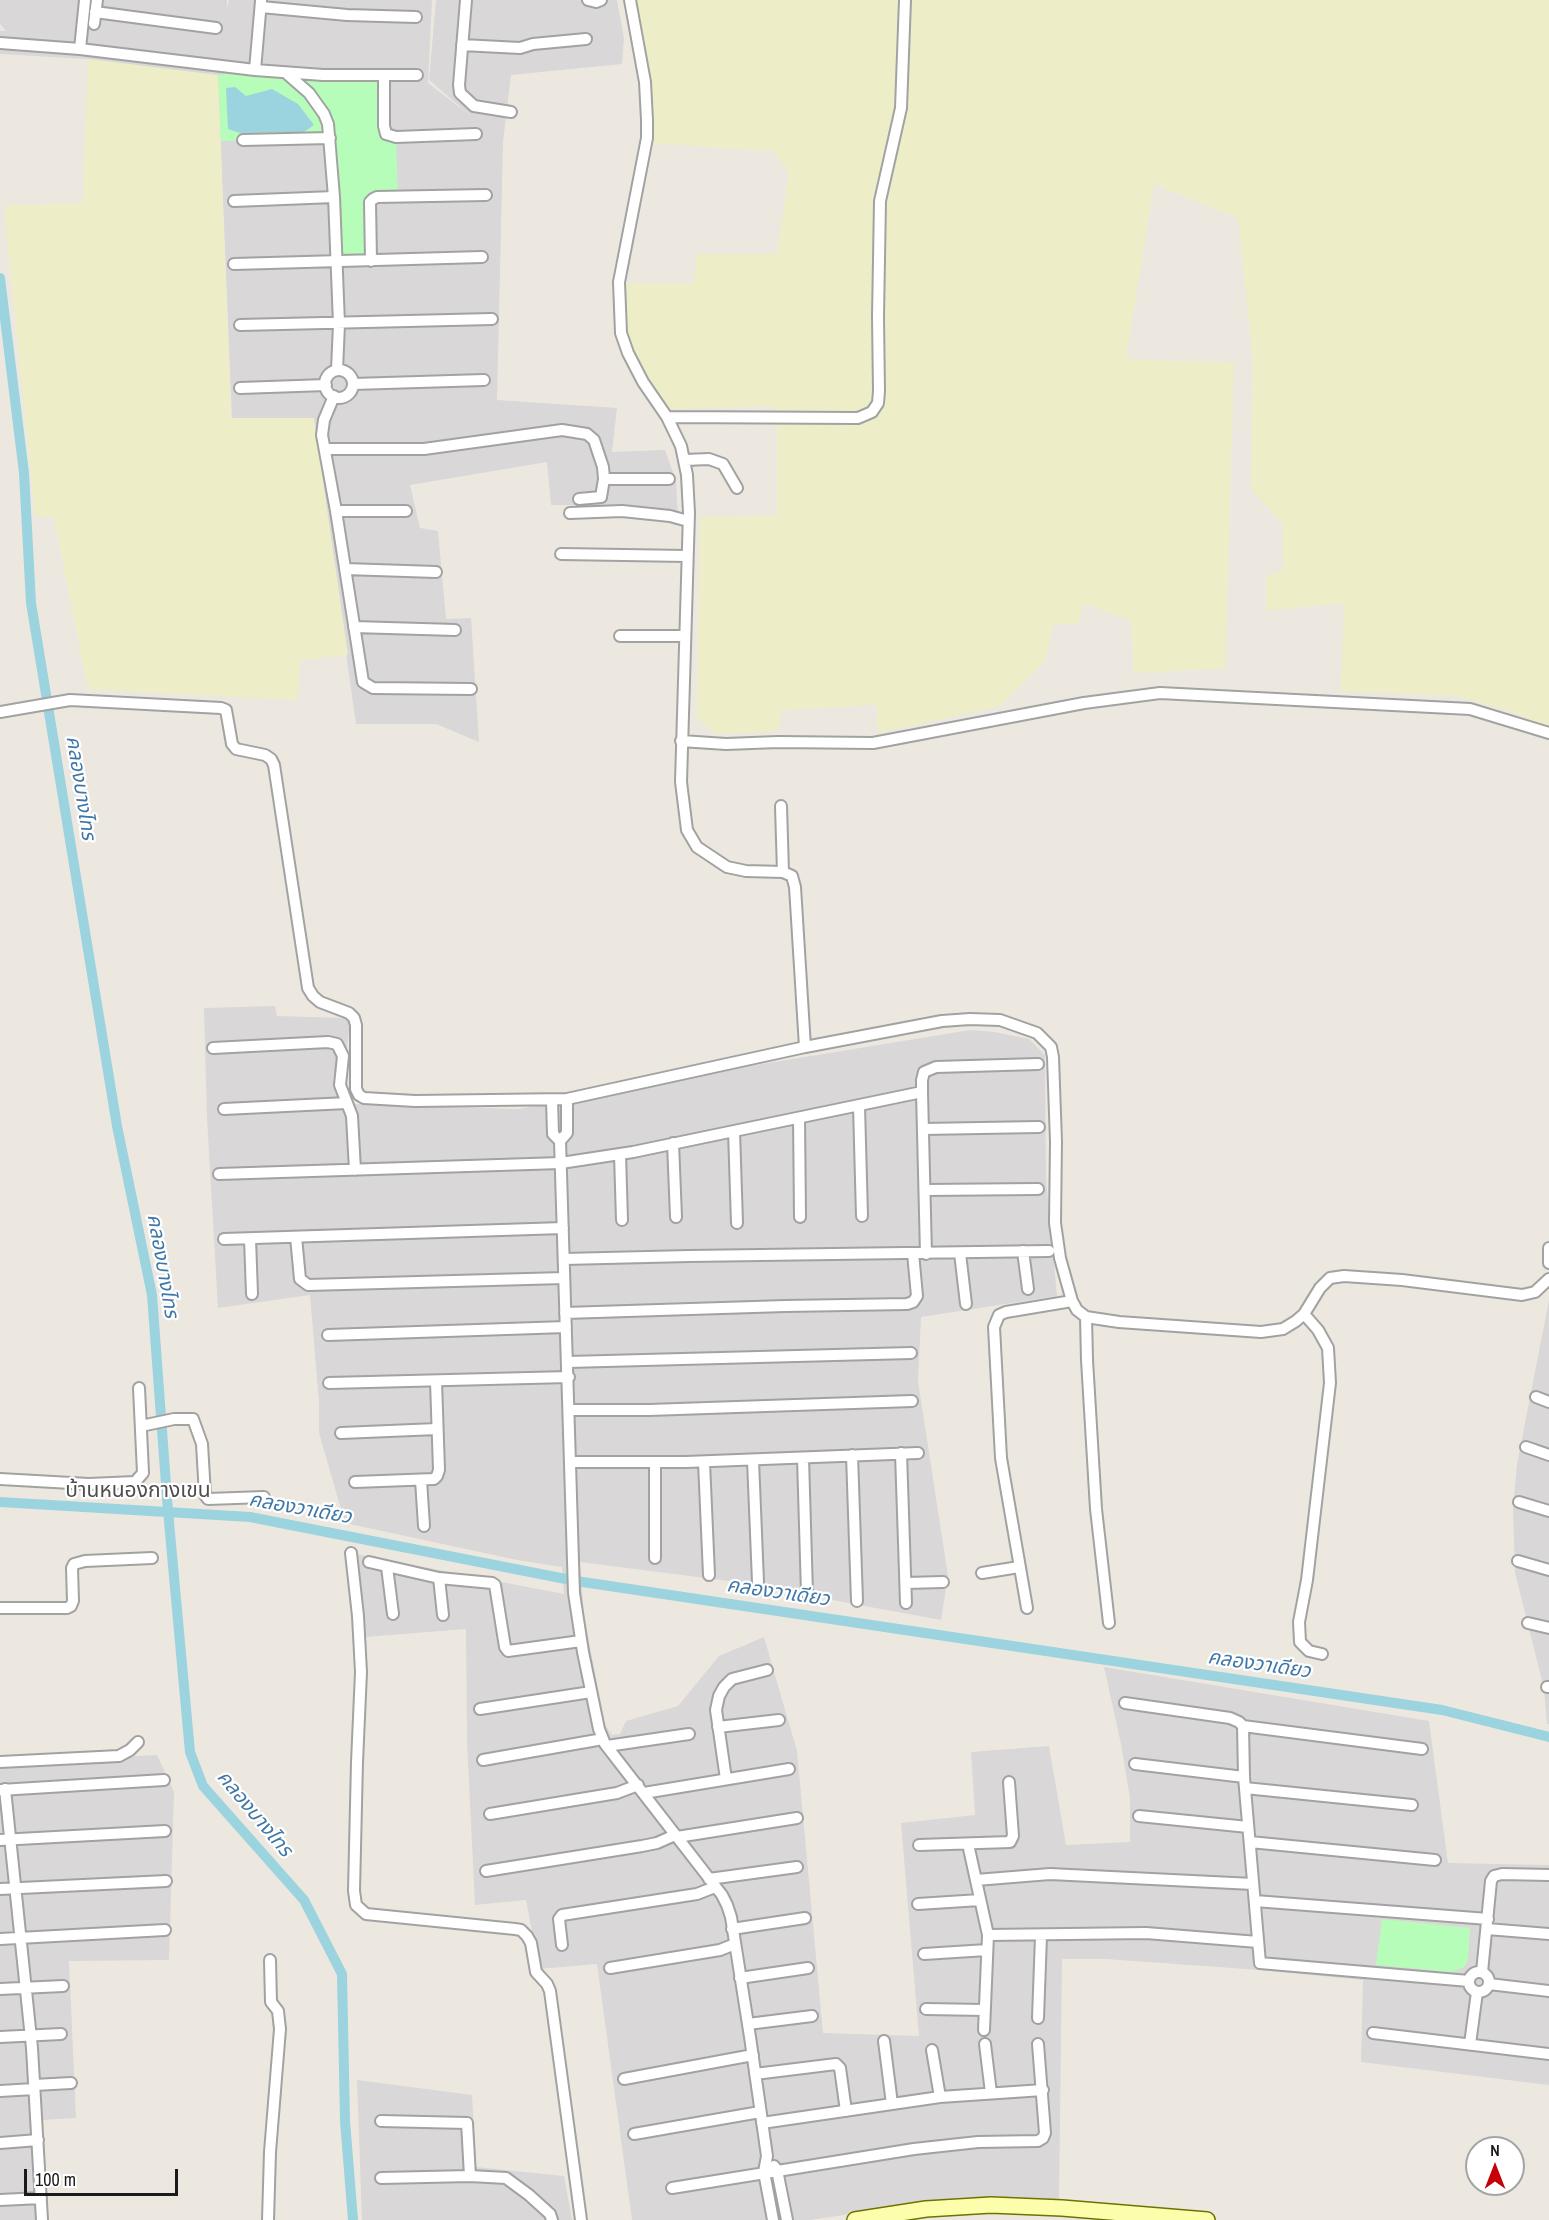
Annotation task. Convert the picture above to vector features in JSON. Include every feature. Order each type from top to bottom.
[{"type":"street","points":[[80,49],[85,0]]},
{"type":"street","points":[[94,24],[97,0]]},
{"type":"street","points":[[466,0],[460,93],[474,106],[511,112]]},
{"type":"street","points":[[588,0],[596,2],[601,0]]},
{"type":"street","points":[[630,0],[645,82],[647,138],[619,282],[621,333],[643,382],[666,417],[681,446],[685,460],[688,521],[681,782],[687,830],[697,847],[727,867],[746,871],[783,872],[792,876],[795,887],[805,1047]]},
{"type":"street","points":[[666,417],[858,418],[873,412],[878,402],[879,390],[879,201],[901,108],[905,0]]},
{"type":"street","points":[[255,70],[261,3],[347,15],[416,17]]},
{"type":"street","points":[[96,12],[216,28]]},
{"type":"street","points":[[462,45],[520,48],[533,44],[586,39]]},
{"type":"street","points":[[5,43],[80,49],[255,70],[343,77],[417,75]]},
{"type":"street","points":[[286,72],[309,93],[324,114],[330,138],[339,324],[338,370]]},
{"type":"street","points":[[384,76],[386,134],[396,137],[476,134]]},
{"type":"street","points":[[243,140],[330,138]]},
{"type":"street","points":[[371,261],[370,202],[373,199],[377,197],[486,195]]},
{"type":"street","points":[[234,201],[334,197]]},
{"type":"street","points":[[234,264],[483,257]]},
{"type":"street","points":[[240,325],[492,319]]},
{"type":"street","points":[[338,370],[345,371],[351,377],[353,384],[351,391],[340,397],[328,392],[326,385],[328,375],[338,370]]},
{"type":"street","points":[[353,384],[484,380]]},
{"type":"street","points":[[240,388],[326,385]]},
{"type":"street","points":[[334,396],[324,420],[322,435],[363,682],[373,688],[471,688]]},
{"type":"street","points":[[325,449],[424,449],[562,430],[587,434],[594,440],[603,467],[604,479],[601,497],[579,500]]},
{"type":"street","points":[[685,460],[709,459],[723,464],[737,488]]},
{"type":"street","points":[[604,479],[669,479]]},
{"type":"street","points":[[336,511],[406,512]]},
{"type":"street","points":[[570,513],[622,511],[670,516],[688,521]]},
{"type":"street","points":[[561,554],[687,556]]},
{"type":"street","points":[[345,570],[436,572]]},
{"type":"street","points":[[354,627],[454,630]]},
{"type":"street","points":[[620,636],[685,636]]},
{"type":"street","points":[[681,741],[726,744],[873,743],[1084,703],[1160,693],[1461,708],[1500,717],[1549,734]]},
{"type":"street","points":[[0,712],[68,700],[226,710],[229,716],[232,744],[236,749],[265,755],[271,759],[308,988],[320,1002],[349,1013],[354,1018],[357,1089],[359,1095],[364,1098],[415,1101],[567,1099],[805,1047],[942,1021],[1000,1020],[1037,1033],[1046,1039],[1053,1057],[1056,1142],[1054,1223],[1060,1258],[1072,1300],[1077,1310],[1086,1317],[1119,1323],[1262,1332],[1282,1329],[1304,1314],[1320,1288],[1330,1278],[1344,1276],[1402,1280],[1522,1295],[1535,1292],[1549,1279]]},
{"type":"street","points":[[781,806],[783,872]]},
{"type":"street","points":[[213,1048],[328,1042],[338,1044],[343,1056],[340,1085],[352,1116],[355,1170]]},
{"type":"street","points":[[926,1254],[921,1092],[924,1072],[929,1069],[1038,1064]]},
{"type":"street","points":[[219,1174],[561,1163],[620,1154],[921,1092]]},
{"type":"street","points":[[560,1141],[567,1133],[567,1099]]},
{"type":"street","points":[[552,1100],[553,1134],[560,1141],[561,1163],[574,1593],[591,1692],[599,1729],[605,1742],[727,1905],[753,2055],[767,2156],[764,2172],[773,2220]]},
{"type":"street","points":[[224,1109],[347,1103]]},
{"type":"street","points":[[860,1106],[862,1216]]},
{"type":"street","points":[[799,1118],[800,1217]]},
{"type":"street","points":[[923,1129],[1040,1127]]},
{"type":"street","points":[[734,1131],[737,1223]]},
{"type":"street","points":[[673,1143],[676,1217]]},
{"type":"street","points":[[620,1154],[622,1220]]},
{"type":"street","points":[[924,1190],[1038,1189]]},
{"type":"street","points":[[225,1239],[563,1228]]},
{"type":"street","points":[[296,1237],[300,1279],[308,1285],[564,1278]]},
{"type":"street","points":[[250,1239],[252,1294]]},
{"type":"street","points":[[1549,1248],[1549,1263]]},
{"type":"street","points":[[1023,1251],[1028,1289]]},
{"type":"street","points":[[564,1259],[1050,1251]]},
{"type":"street","points":[[565,1313],[907,1304],[913,1302],[917,1296],[913,1253]]},
{"type":"street","points":[[960,1253],[966,1304]]},
{"type":"street","points":[[1027,1608],[1002,1458],[994,1327],[999,1316],[1006,1312],[1072,1300]]},
{"type":"street","points":[[1304,1314],[1318,1330],[1328,1348],[1330,1383],[1307,1580],[1299,1622],[1300,1642],[1309,1651],[1322,1654]]},
{"type":"street","points":[[1086,1317],[1096,1509],[1109,1623]]},
{"type":"street","points":[[328,1335],[566,1328]]},
{"type":"street","points":[[568,1362],[911,1353]]},
{"type":"street","points":[[329,1383],[569,1377]]},
{"type":"street","points":[[355,1482],[421,1480],[434,1479],[437,1476],[439,1470],[436,1381]]},
{"type":"street","points":[[0,1479],[89,1484],[135,1482],[143,1473],[146,1424],[140,1388]]},
{"type":"street","points":[[1536,1398],[1549,1402]]},
{"type":"street","points":[[570,1410],[649,1410],[912,1401]]},
{"type":"street","points":[[146,1424],[174,1419],[193,1419],[202,1444],[205,1495],[208,1499],[264,1497]]},
{"type":"street","points":[[341,1433],[437,1429]]},
{"type":"street","points":[[1526,1447],[1549,1455]]},
{"type":"street","points":[[901,1453],[906,1603]]},
{"type":"street","points":[[570,1462],[704,1462],[918,1453]]},
{"type":"street","points":[[852,1455],[857,1601]]},
{"type":"street","points":[[803,1458],[807,1593]]},
{"type":"street","points":[[753,1460],[758,1582]]},
{"type":"street","points":[[655,1462],[656,1558]]},
{"type":"street","points":[[704,1462],[708,1575]]},
{"type":"street","points":[[421,1480],[424,1526]]},
{"type":"street","points":[[1520,1502],[1549,1511]]},
{"type":"street","points":[[351,1553],[361,1672],[354,1891],[356,1905],[366,1914],[515,1929],[525,1932],[531,1943],[536,1972],[550,1991],[581,2220]]},
{"type":"street","points":[[0,1608],[67,1608],[73,1601],[72,1568],[74,1564],[86,1561],[152,1558]]},
{"type":"street","points":[[1518,1561],[1549,1570]]},
{"type":"street","points":[[369,1562],[439,1578],[492,1583],[495,1585],[505,1647],[508,1652],[581,1641]]},
{"type":"street","points":[[387,1567],[393,1614]]},
{"type":"street","points":[[982,1572],[1019,1567]]},
{"type":"street","points":[[439,1578],[443,1615]]},
{"type":"street","points":[[906,1583],[943,1582]]},
{"type":"street","points":[[1528,1623],[1549,1628]]},
{"type":"street","points":[[726,1779],[716,1710],[724,1687],[732,1679],[767,1670]]},
{"type":"street","points":[[480,1709],[591,1692]]},
{"type":"street","points":[[1125,1703],[1230,1718],[1243,1726],[1422,1749]]},
{"type":"street","points":[[718,1727],[779,1720]]},
{"type":"street","points":[[1243,1726],[1248,1827],[1260,1963],[1469,1982]]},
{"type":"street","points":[[483,1760],[605,1742],[689,1734]]},
{"type":"street","points":[[0,1762],[119,1756],[138,1742]]},
{"type":"street","points":[[1136,1764],[1245,1783],[1412,1805]]},
{"type":"street","points":[[490,1814],[641,1789],[789,1769]]},
{"type":"street","points":[[42,2220],[30,2035],[15,1888],[5,1840],[3,1790],[164,1780]]},
{"type":"street","points":[[919,1845],[1010,1842],[1012,1840],[1009,1782]]},
{"type":"street","points":[[1139,1816],[1248,1827]]},
{"type":"street","points":[[486,1871],[642,1846],[676,1836],[797,1818]]},
{"type":"street","points":[[5,1840],[165,1831]]},
{"type":"street","points":[[1250,1842],[1435,1860]]},
{"type":"street","points":[[968,1844],[988,1935],[984,2030]]},
{"type":"street","points":[[562,1945],[559,1919],[567,1913],[697,1894],[712,1883],[797,1867]]},
{"type":"street","points":[[976,1880],[1050,1874],[1253,1884]]},
{"type":"street","points":[[1482,1972],[1491,1881],[1494,1876],[1502,1874],[1549,1875]]},
{"type":"street","points":[[0,1889],[166,1881]]},
{"type":"street","points":[[918,1904],[980,1900]]},
{"type":"street","points":[[1255,1901],[1487,1924],[1549,1934]]},
{"type":"street","points":[[732,1929],[805,1918]]},
{"type":"street","points":[[0,1939],[165,1930]]},
{"type":"street","points":[[988,1935],[1146,1933],[1258,1942]]},
{"type":"street","points":[[1038,2018],[1041,1936]]},
{"type":"street","points":[[610,1968],[720,1950],[735,1944]]},
{"type":"street","points":[[924,1954],[987,1950]]},
{"type":"street","points":[[268,2220],[270,2152],[280,2029],[278,2011],[271,2002],[270,1960]]},
{"type":"street","points":[[741,1978],[808,1968]]},
{"type":"street","points":[[1482,1972],[1488,1978],[1488,1984],[1483,1991],[1477,1992],[1472,1989],[1469,1982],[1473,1974],[1482,1972]]},
{"type":"street","points":[[1488,1984],[1549,1991]]},
{"type":"street","points":[[0,1989],[63,1986]]},
{"type":"street","points":[[1470,2044],[1477,1992]]},
{"type":"street","points":[[926,2009],[984,2010]]},
{"type":"street","points":[[748,2024],[812,2016]]},
{"type":"street","points":[[1373,2033],[1549,2054]]},
{"type":"street","points":[[0,2037],[61,2034]]},
{"type":"street","points":[[884,2041],[892,2104]]},
{"type":"street","points":[[985,2044],[991,2093]]},
{"type":"street","points":[[672,2188],[914,2149],[978,2142],[1038,2141],[1045,2133],[1038,2044]]},
{"type":"street","points":[[932,2050],[940,2097]]},
{"type":"street","points":[[624,2079],[753,2055]]},
{"type":"street","points":[[755,2074],[836,2064],[840,2068],[846,2111]]},
{"type":"street","points":[[0,2091],[71,2083]]},
{"type":"street","points":[[634,2134],[761,2118],[846,2111],[940,2097],[1043,2090]]},
{"type":"street","points":[[381,2121],[467,2123],[470,2176]]},
{"type":"street","points":[[0,2143],[38,2140]]},
{"type":"street","points":[[767,2156],[777,2170],[787,2220]]},
{"type":"street","points":[[381,2178],[470,2176],[506,2178],[550,2214],[552,2220]]},
{"type":"street","points":[[0,2200],[41,2198]]},
{"type":"street","points":[[855,2220],[926,2209],[991,2205],[1038,2213],[1207,2220]]},
{"type":"shaded area","points":[[0,0],[227,0],[227,9],[229,0],[432,0],[428,83],[471,116],[429,80],[436,0],[617,0],[624,38],[622,64],[511,75],[503,142],[497,400],[617,408],[612,452],[665,450],[676,481],[678,515],[610,505],[551,505],[547,462],[410,485],[420,528],[438,531],[446,619],[471,618],[479,742],[436,724],[356,724],[313,420],[232,420],[218,76],[88,59],[0,54],[0,31],[6,31],[0,24]]},
{"type":"shaded area","points":[[275,1006],[277,1016],[344,1018],[350,1024],[341,1093],[352,1104],[518,1109],[756,1065],[970,1030],[1029,1039],[1045,1055],[1046,1179],[1057,1296],[921,1317],[918,1381],[948,1576],[941,1620],[729,1581],[580,1562],[584,1616],[605,1725],[612,1735],[620,1734],[626,1721],[678,1706],[719,1656],[764,1637],[797,1751],[823,2033],[919,2036],[901,1823],[975,1815],[971,1752],[1049,1746],[1066,1845],[1130,1842],[1130,1798],[1104,1667],[1429,1721],[1448,1863],[1549,1865],[1549,2085],[1361,2062],[1363,1980],[1106,1959],[1062,1959],[1059,2200],[965,2197],[810,2220],[632,2220],[597,1964],[539,1969],[526,1900],[475,1905],[467,1742],[466,1629],[365,1637],[351,1553],[564,1594],[562,1567],[517,1560],[345,1523],[319,1433],[319,1402],[310,1295],[218,1308],[207,1118],[204,1008]]},
{"type":"shaded area","points":[[1549,1300],[1549,1724],[1547,1724],[1544,1689],[1515,1573],[1513,1508],[1517,1464]]},
{"type":"shaded area","points":[[157,1755],[174,1792],[169,1960],[69,1961],[76,2118],[42,2120],[49,2220],[0,2220],[0,1763]]},
{"type":"shaded area","points":[[357,2080],[472,2095],[476,2167],[564,2176],[572,2220],[362,2220]]},
{"type":"green space","points":[[631,0],[1549,0],[1549,727],[1507,710],[1456,696],[1341,691],[1344,603],[1266,611],[1266,575],[1283,571],[1283,525],[1251,489],[1253,360],[1238,218],[1154,184],[1126,359],[1234,363],[1225,668],[1134,673],[1131,620],[1083,603],[1079,624],[1053,624],[1045,661],[1000,706],[878,733],[877,705],[782,710],[778,731],[716,734],[697,718],[700,517],[777,516],[777,426],[774,406],[667,409],[624,335],[623,283],[693,284],[697,254],[777,254],[789,173],[774,151],[647,143],[651,90]]},
{"type":"green space","points":[[88,59],[218,75],[231,418],[314,418],[348,655],[300,660],[297,700],[88,689],[54,518],[35,516],[4,206],[83,203]]},
{"type":"green space","points":[[255,70],[384,76],[385,137],[396,137],[398,198],[371,199],[376,262],[335,261],[330,138],[221,141],[218,75]]},
{"type":"green space","points":[[1382,1919],[1470,1928],[1468,1961],[1464,1967],[1453,1972],[1376,1965]]},
{"type":"water","points":[[235,87],[246,96],[272,89],[298,104],[314,125],[304,132],[240,133],[228,129],[226,88]]},
{"type":"waterway","name":"คลองบางไทร","points":[[0,278],[24,473],[31,603],[117,1126],[152,1295],[168,1511],[190,1752],[203,1786],[304,1900],[342,1974],[345,2121],[353,2220]]},
{"type":"waterway","name":"คลองวาเดียว","points":[[0,1502],[250,1517],[576,1581],[1442,1710],[1549,1737]]},
{"type":"district","name":"บ้านหนองกางเขน","points":[[138,1491]]}]
